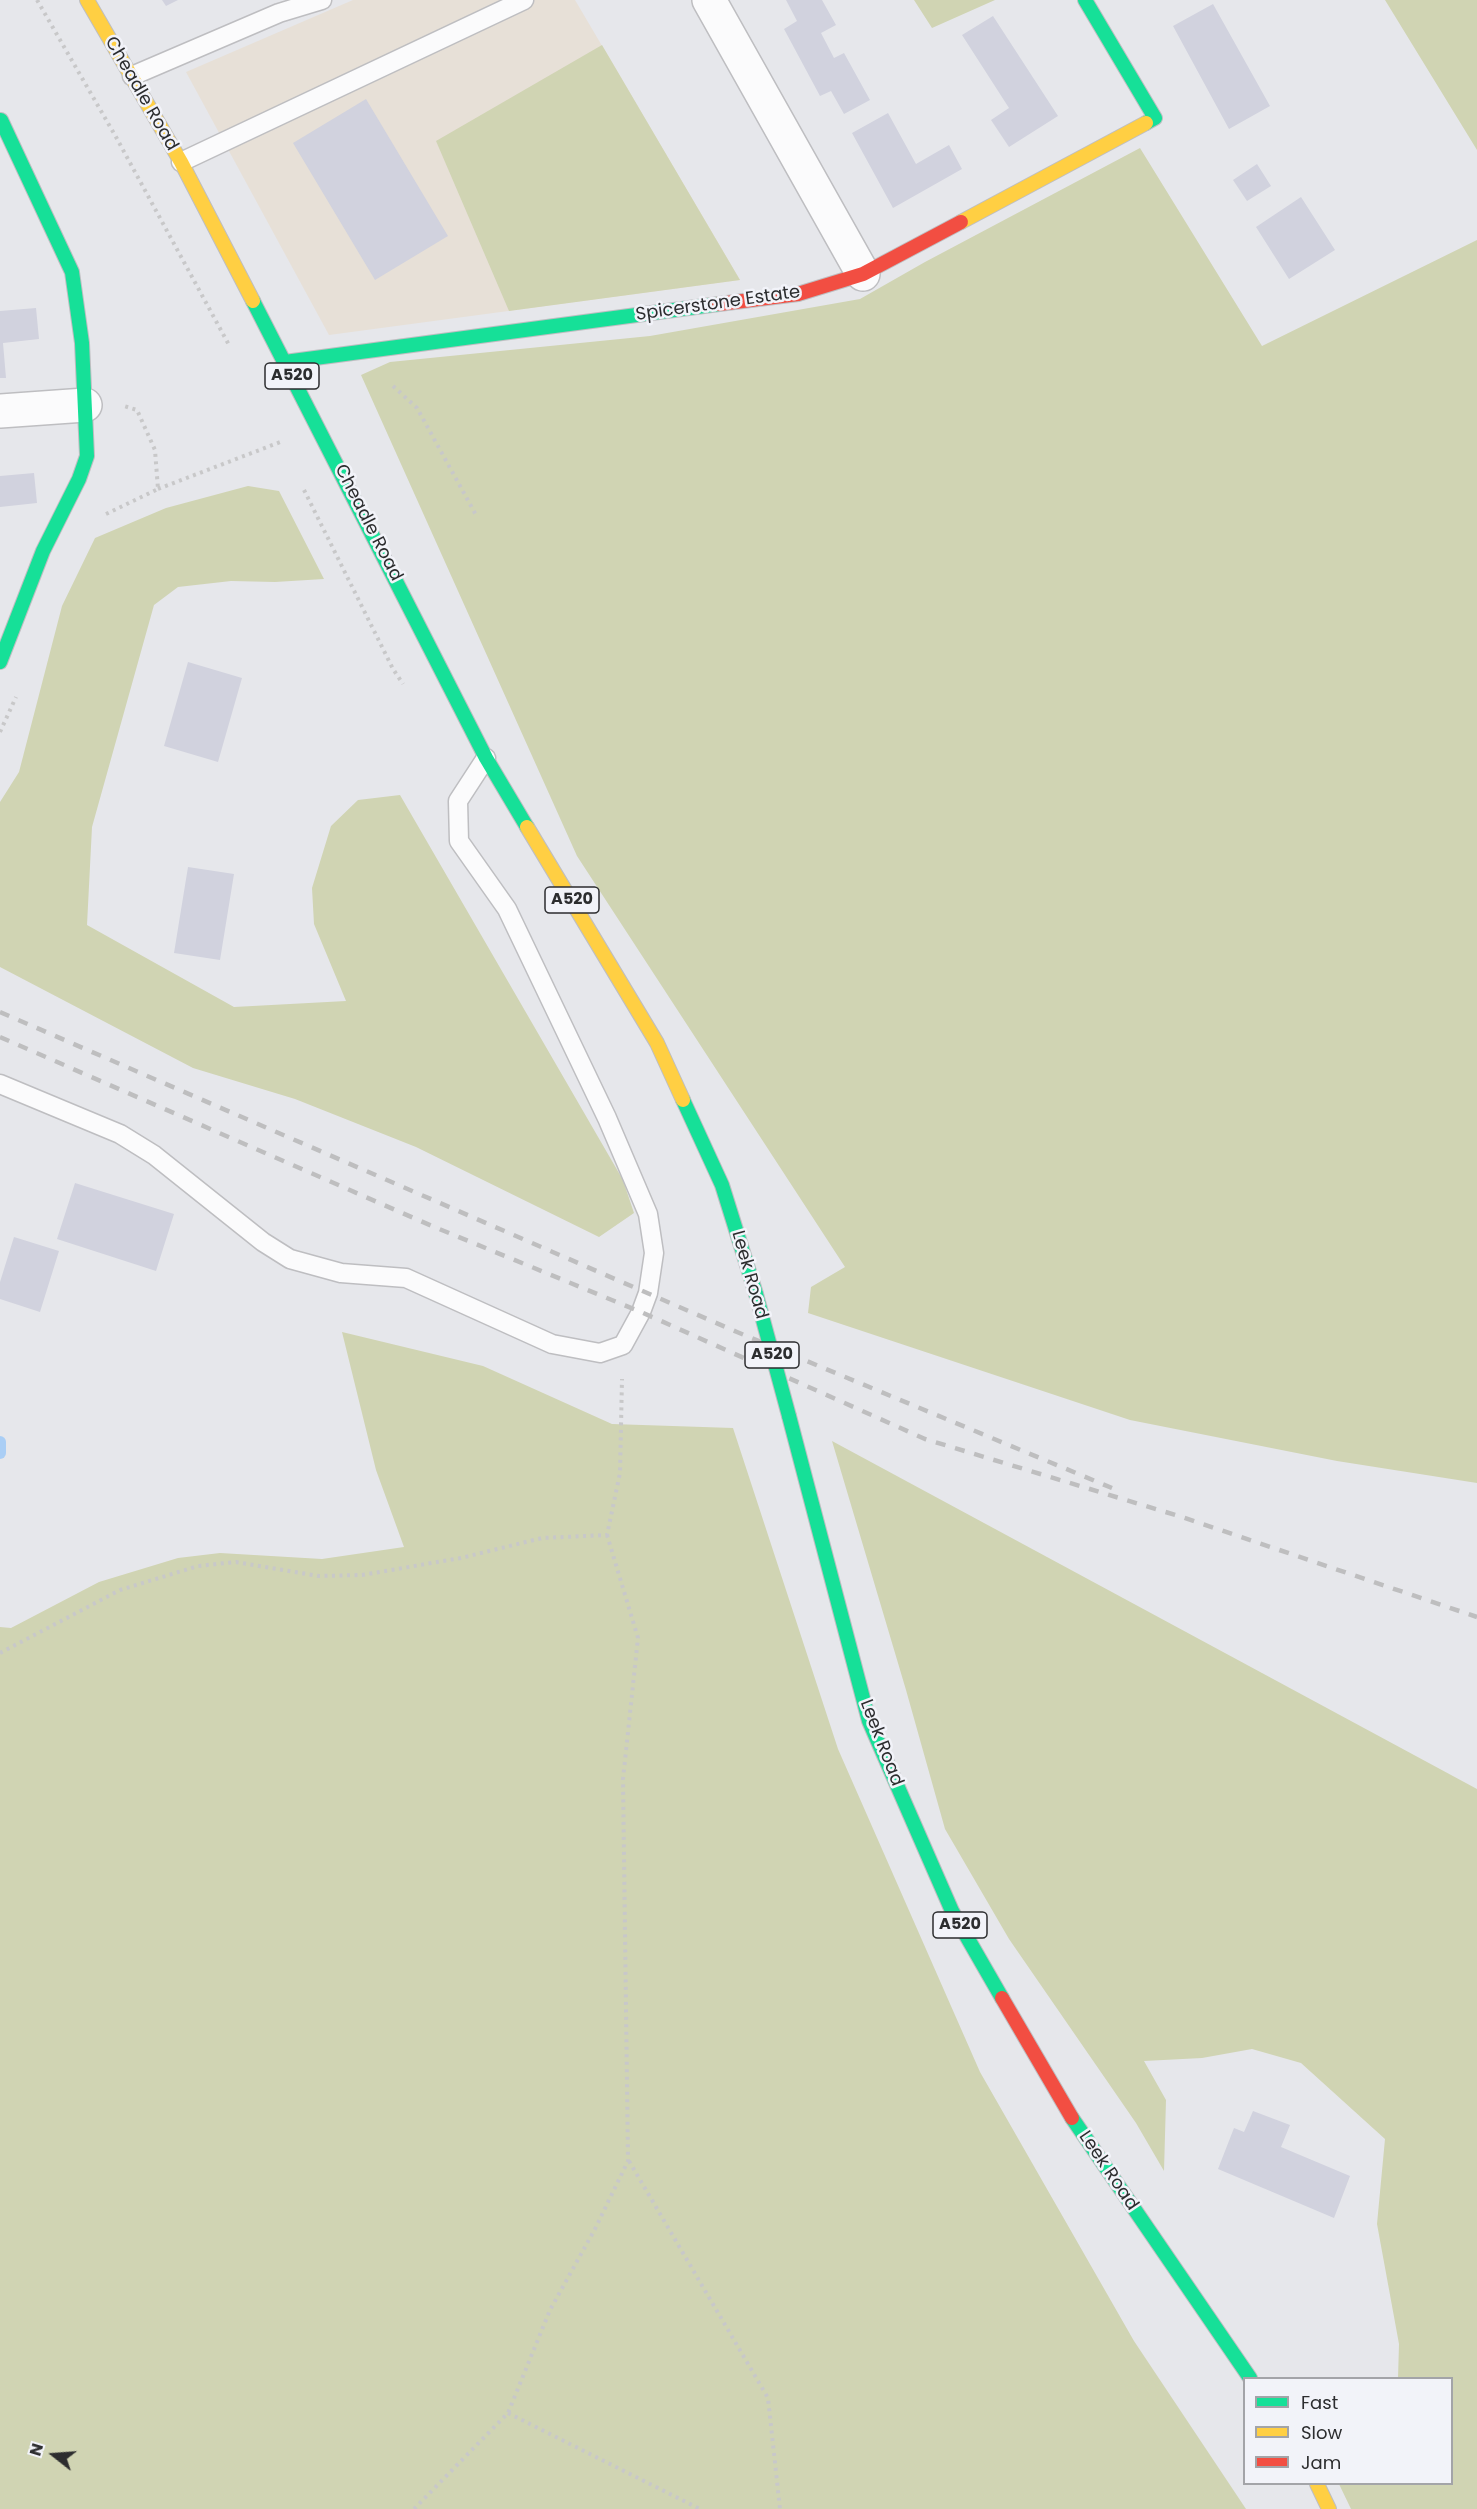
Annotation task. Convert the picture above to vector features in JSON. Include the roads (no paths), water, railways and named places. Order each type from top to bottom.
[{"type":"main road","name":"Cheadle Road","points":[[87,0],[181,162],[319,427],[486,758],[657,1043]]},
{"type":"main road","name":"Spicerstone Estate","points":[[285,362],[798,294],[863,274],[1155,118],[1084,0]]},
{"type":"main road","points":[[0,662],[43,551],[79,480],[87,456],[82,343],[72,272],[1,120]]},
{"type":"main road","name":"Leek Road","points":[[657,1043],[722,1185],[756,1294],[869,1721],[952,1911],[1060,2100],[1249,2377]]},
{"type":"main road","points":[[1317,2485],[1329,2509]]},
{"type":"street","points":[[709,0],[863,274]]},
{"type":"street","points":[[0,411],[85,405]]},
{"type":"lane","points":[[132,76],[279,13],[322,0]]},
{"type":"lane","points":[[181,162],[524,0]]},
{"type":"lane","points":[[0,1084],[120,1134],[154,1155],[263,1242],[290,1259],[341,1273],[406,1278],[552,1344],[600,1353],[623,1345],[641,1312],[648,1293],[654,1253],[648,1214],[607,1118],[507,909],[459,841],[458,801],[486,758]]},
{"type":"waterway","points":[[0,1442],[0,1453]]},
{"type":"railway","points":[[0,1012],[737,1332],[1112,1488]]},
{"type":"railway","points":[[0,1037],[432,1226],[641,1312],[925,1439],[1182,1517],[1477,1617]]}]
